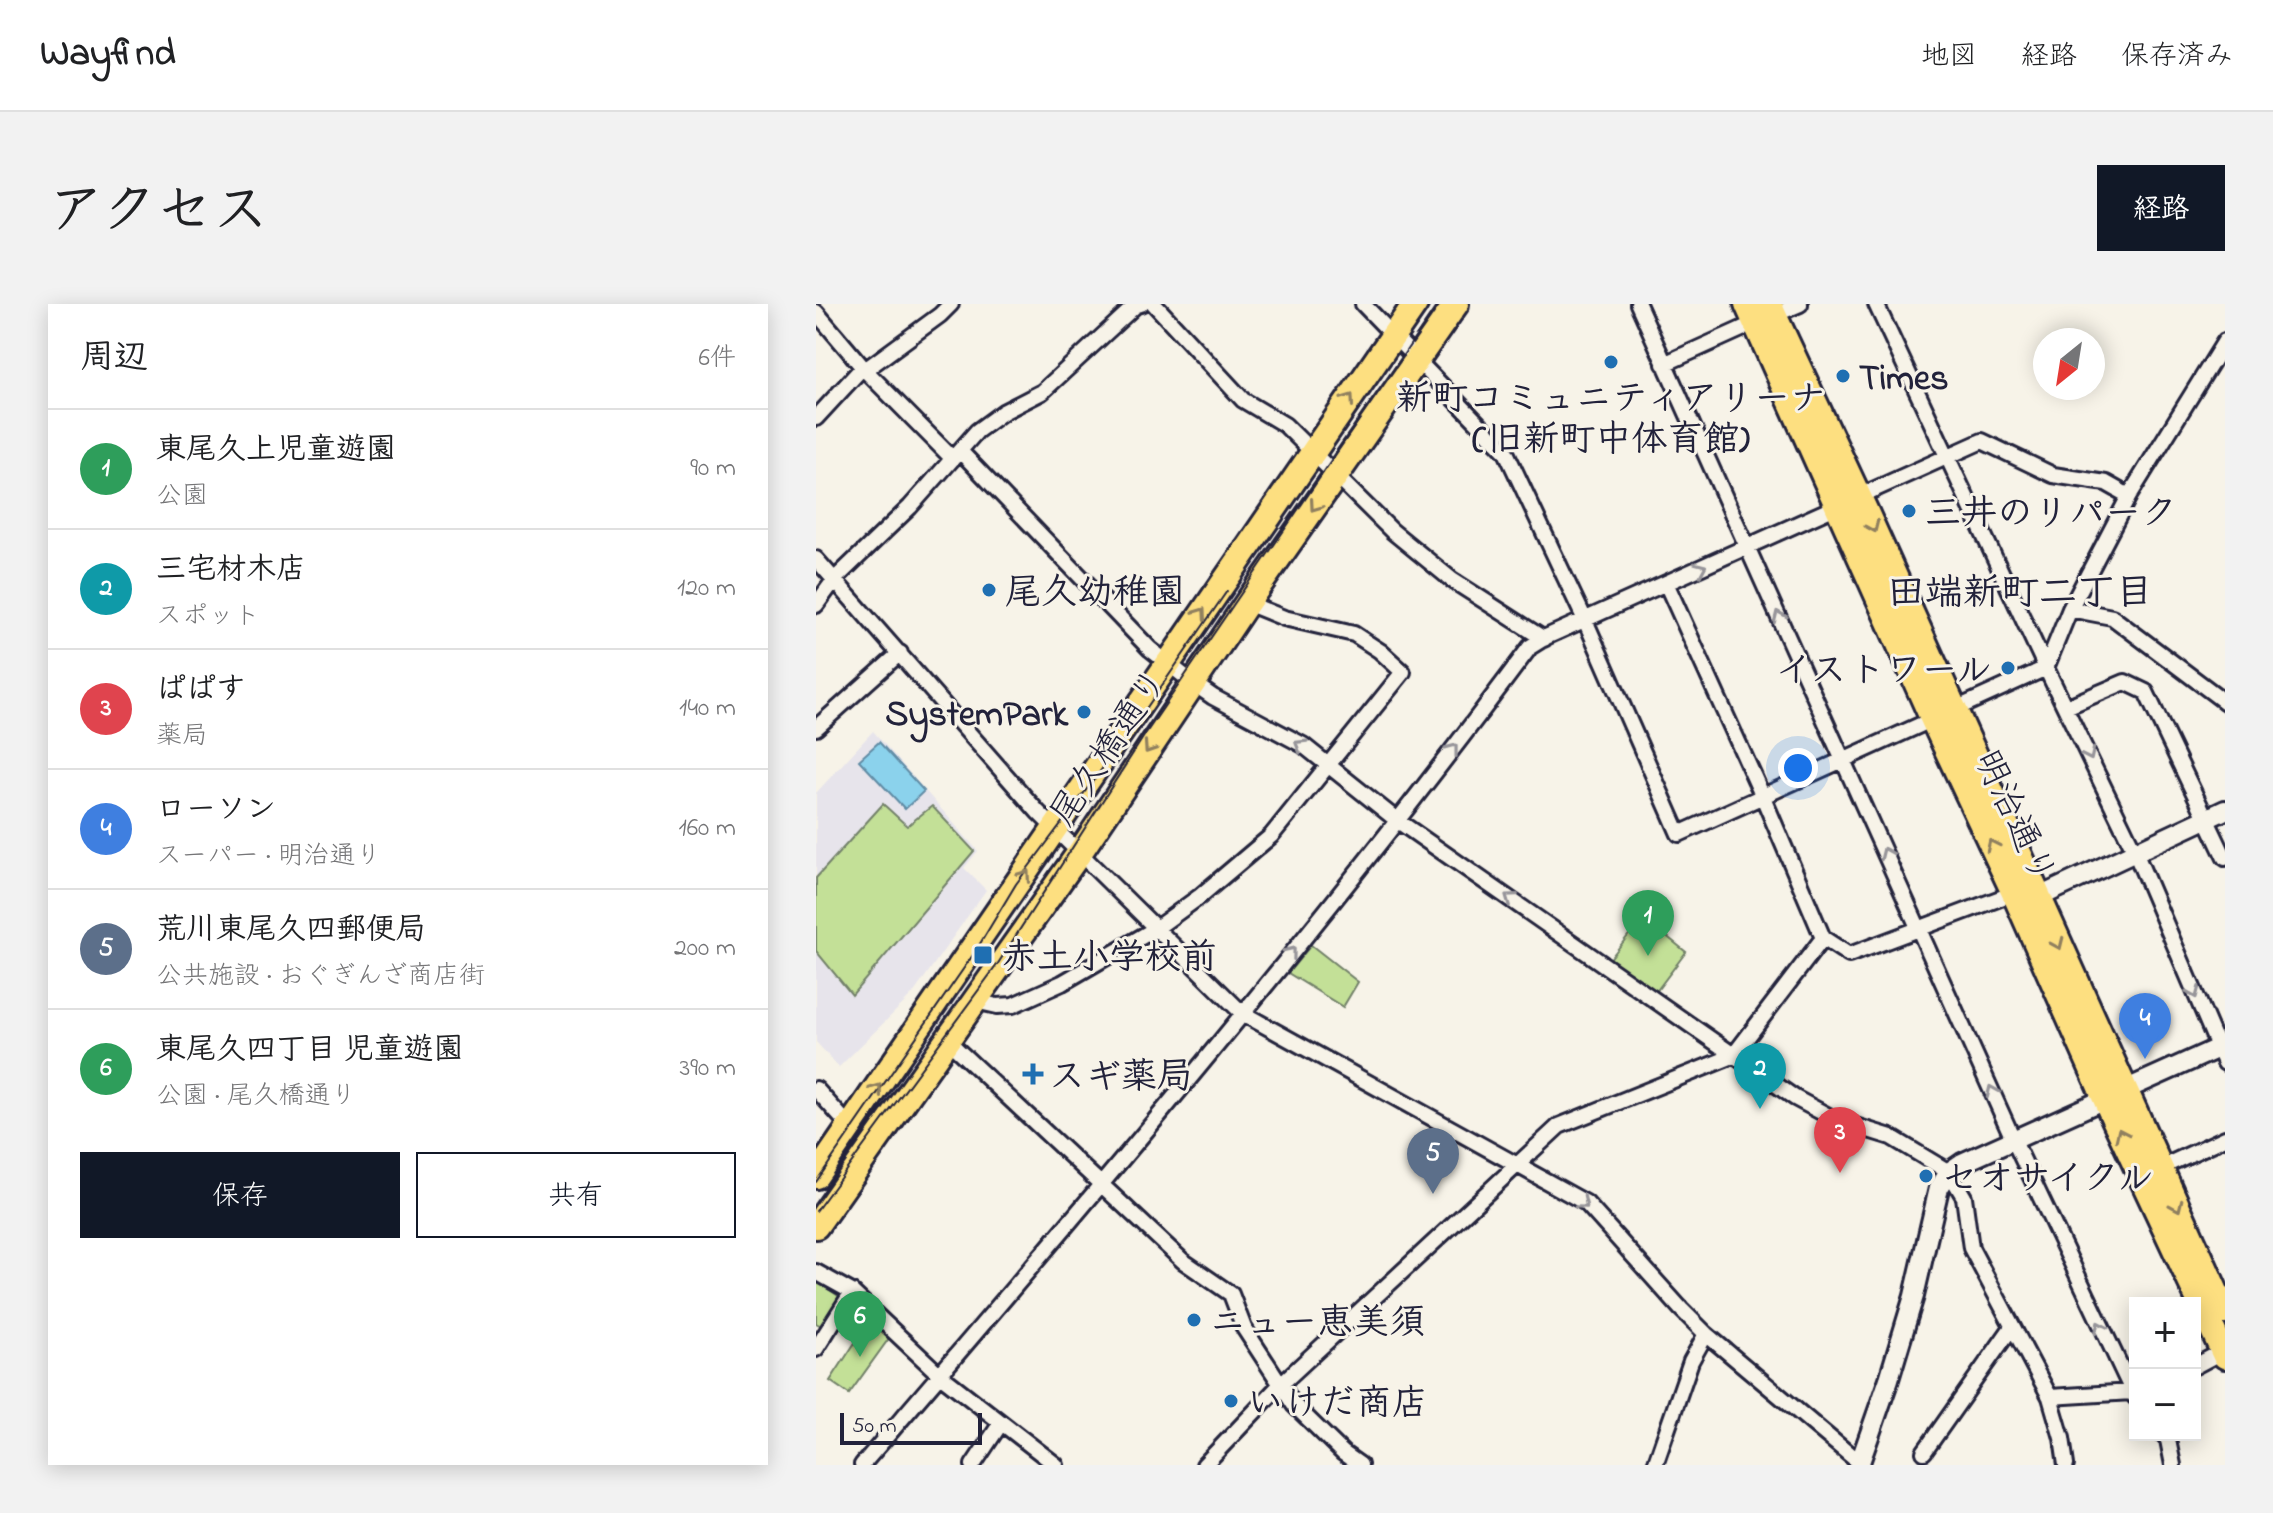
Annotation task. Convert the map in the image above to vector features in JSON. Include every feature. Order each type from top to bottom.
[{"type":"main road","name":"尾久橋通り","points":[[816,1176],[1415,304]]},
{"type":"main road","name":"尾久橋通り","points":[[816,1226],[1080,852],[1247,603],[1456,304]]},
{"type":"main road","name":"明治通り","points":[[1761,311],[2115,1095],[2224,1354]]},
{"type":"main road","name":"明治通り","points":[[2115,1095],[2160,1168],[2225,1312]]},
{"type":"street","points":[[816,418],[864,369],[951,304]]},
{"type":"street","points":[[816,605],[835,579],[910,507],[977,431],[1003,412],[1042,392],[1138,304]]},
{"type":"street","points":[[1154,304],[1243,400],[1285,425],[1392,531],[1452,580],[1544,639]]},
{"type":"street","points":[[1363,304],[1506,452],[1585,620],[1679,834],[2046,668],[2070,609],[2129,496],[2225,341]]},
{"type":"street","points":[[1638,304],[2014,1141],[2129,1385]]},
{"type":"street","points":[[1664,364],[1761,311],[1800,304]]},
{"type":"street","points":[[816,559],[1056,830],[1242,1013],[1586,1203],[1706,1334],[1860,1464],[1914,1296],[1939,1188],[1949,1172],[1962,1163],[2115,1095],[2223,1052],[2135,852],[1876,304]]},
{"type":"street","points":[[816,312],[864,369],[956,455],[1150,649],[1193,683],[1303,745],[1398,821],[1795,1098],[1836,1120],[1891,1137],[1949,1172],[1964,1197],[1971,1248],[2050,1397],[2066,1465]]},
{"type":"street","points":[[862,1465],[1242,1013],[1398,821],[1530,647],[1982,441],[2053,475],[2106,483],[2129,496]]},
{"type":"street","points":[[1666,583],[1823,938],[1849,955],[2026,895],[2135,852],[2225,810]]},
{"type":"street","points":[[975,1001],[997,1006],[1013,1005],[1062,983],[1155,929],[1199,897],[1271,836],[1403,672],[1380,651],[1354,634],[1284,618],[1247,603]]},
{"type":"street","points":[[2070,609],[2112,617],[2225,702]]},
{"type":"street","points":[[816,728],[900,653]]},
{"type":"street","points":[[2066,707],[2125,682],[2146,692],[2225,858]]},
{"type":"street","points":[[1204,1465],[1280,1385],[1559,1126],[1733,1056],[1823,938]]},
{"type":"street","points":[[948,1041],[1183,1261],[1231,1294],[1244,1328],[1294,1405],[1343,1453],[1360,1465]]},
{"type":"street","points":[[816,1089],[850,1127]]},
{"type":"street","points":[[2160,1168],[2225,1138]]},
{"type":"street","points":[[816,1272],[852,1292],[940,1375],[1056,1465]]},
{"type":"street","points":[[816,1349],[852,1292]]},
{"type":"street","points":[[1924,1452],[2012,1327]]},
{"type":"street","points":[[1655,1465],[1691,1361],[1706,1334]]},
{"type":"street","points":[[2201,1364],[2224,1354]]},
{"type":"street","points":[[2050,1397],[2129,1394]]},
{"type":"street","points":[[973,1465],[1001,1423]]},
{"type":"street","points":[[2168,1441],[2173,1465]]},
{"type":"shaded area","points":[[873,731],[978,851],[964,868],[986,890],[913,994],[839,1067],[816,1042],[816,793]]},
{"type":"green space","points":[[883,804],[907,826],[932,806],[974,851],[852,995],[816,951],[816,878]]},
{"type":"green space","points":[[1643,917],[1686,952],[1655,993],[1609,960]]},
{"type":"green space","points":[[1311,945],[1358,982],[1343,1007],[1288,973]]},
{"type":"green space","points":[[816,1281],[843,1299],[823,1327],[816,1323]]},
{"type":"green space","points":[[873,1315],[892,1334],[849,1394],[830,1381]]},
{"type":"water","points":[[879,742],[924,791],[905,809],[859,760]]},
{"type":"tram line","points":[[816,1211],[997,965],[1146,733],[1438,304]]},
{"type":"tram line","points":[[816,1182],[975,952],[1016,884],[1134,726],[1227,591]]},
{"type":"place","name":"新町コミュニティアリーナ (旧新町中体育館)","points":[[1611,362]]},
{"type":"place","name":"Times","points":[[1843,376]]},
{"type":"place","name":"三井のリパーク","points":[[1909,511]]},
{"type":"place","name":"尾久幼稚園","points":[[989,590]]},
{"type":"place","name":"イストワール","points":[[2008,668]]},
{"type":"place","name":"SystemPark","points":[[1084,712]]},
{"type":"place","name":"赤土小学校前","points":[[983,955]]},
{"type":"place","name":"東尾久上児童遊園","points":[[1648,956]]},
{"type":"place","name":"ローソン","points":[[2145,1059]]},
{"type":"place","name":"スギ薬局","points":[[1033,1074]]},
{"type":"place","name":"三宅材木店","points":[[1760,1109]]},
{"type":"place","name":"ぱぱす","points":[[1840,1173]]},
{"type":"place","name":"セオサイクル","points":[[1926,1176]]},
{"type":"place","name":"荒川東尾久四郵便局","points":[[1433,1194]]},
{"type":"place","name":"ニュー恵美須","points":[[1194,1320]]},
{"type":"place","name":"東尾久四丁目 児童遊園","points":[[860,1357]]},
{"type":"place","name":"いけだ商店","points":[[1231,1401]]},
{"type":"district","name":"田端新町二丁目","points":[[2020,591]]}]
